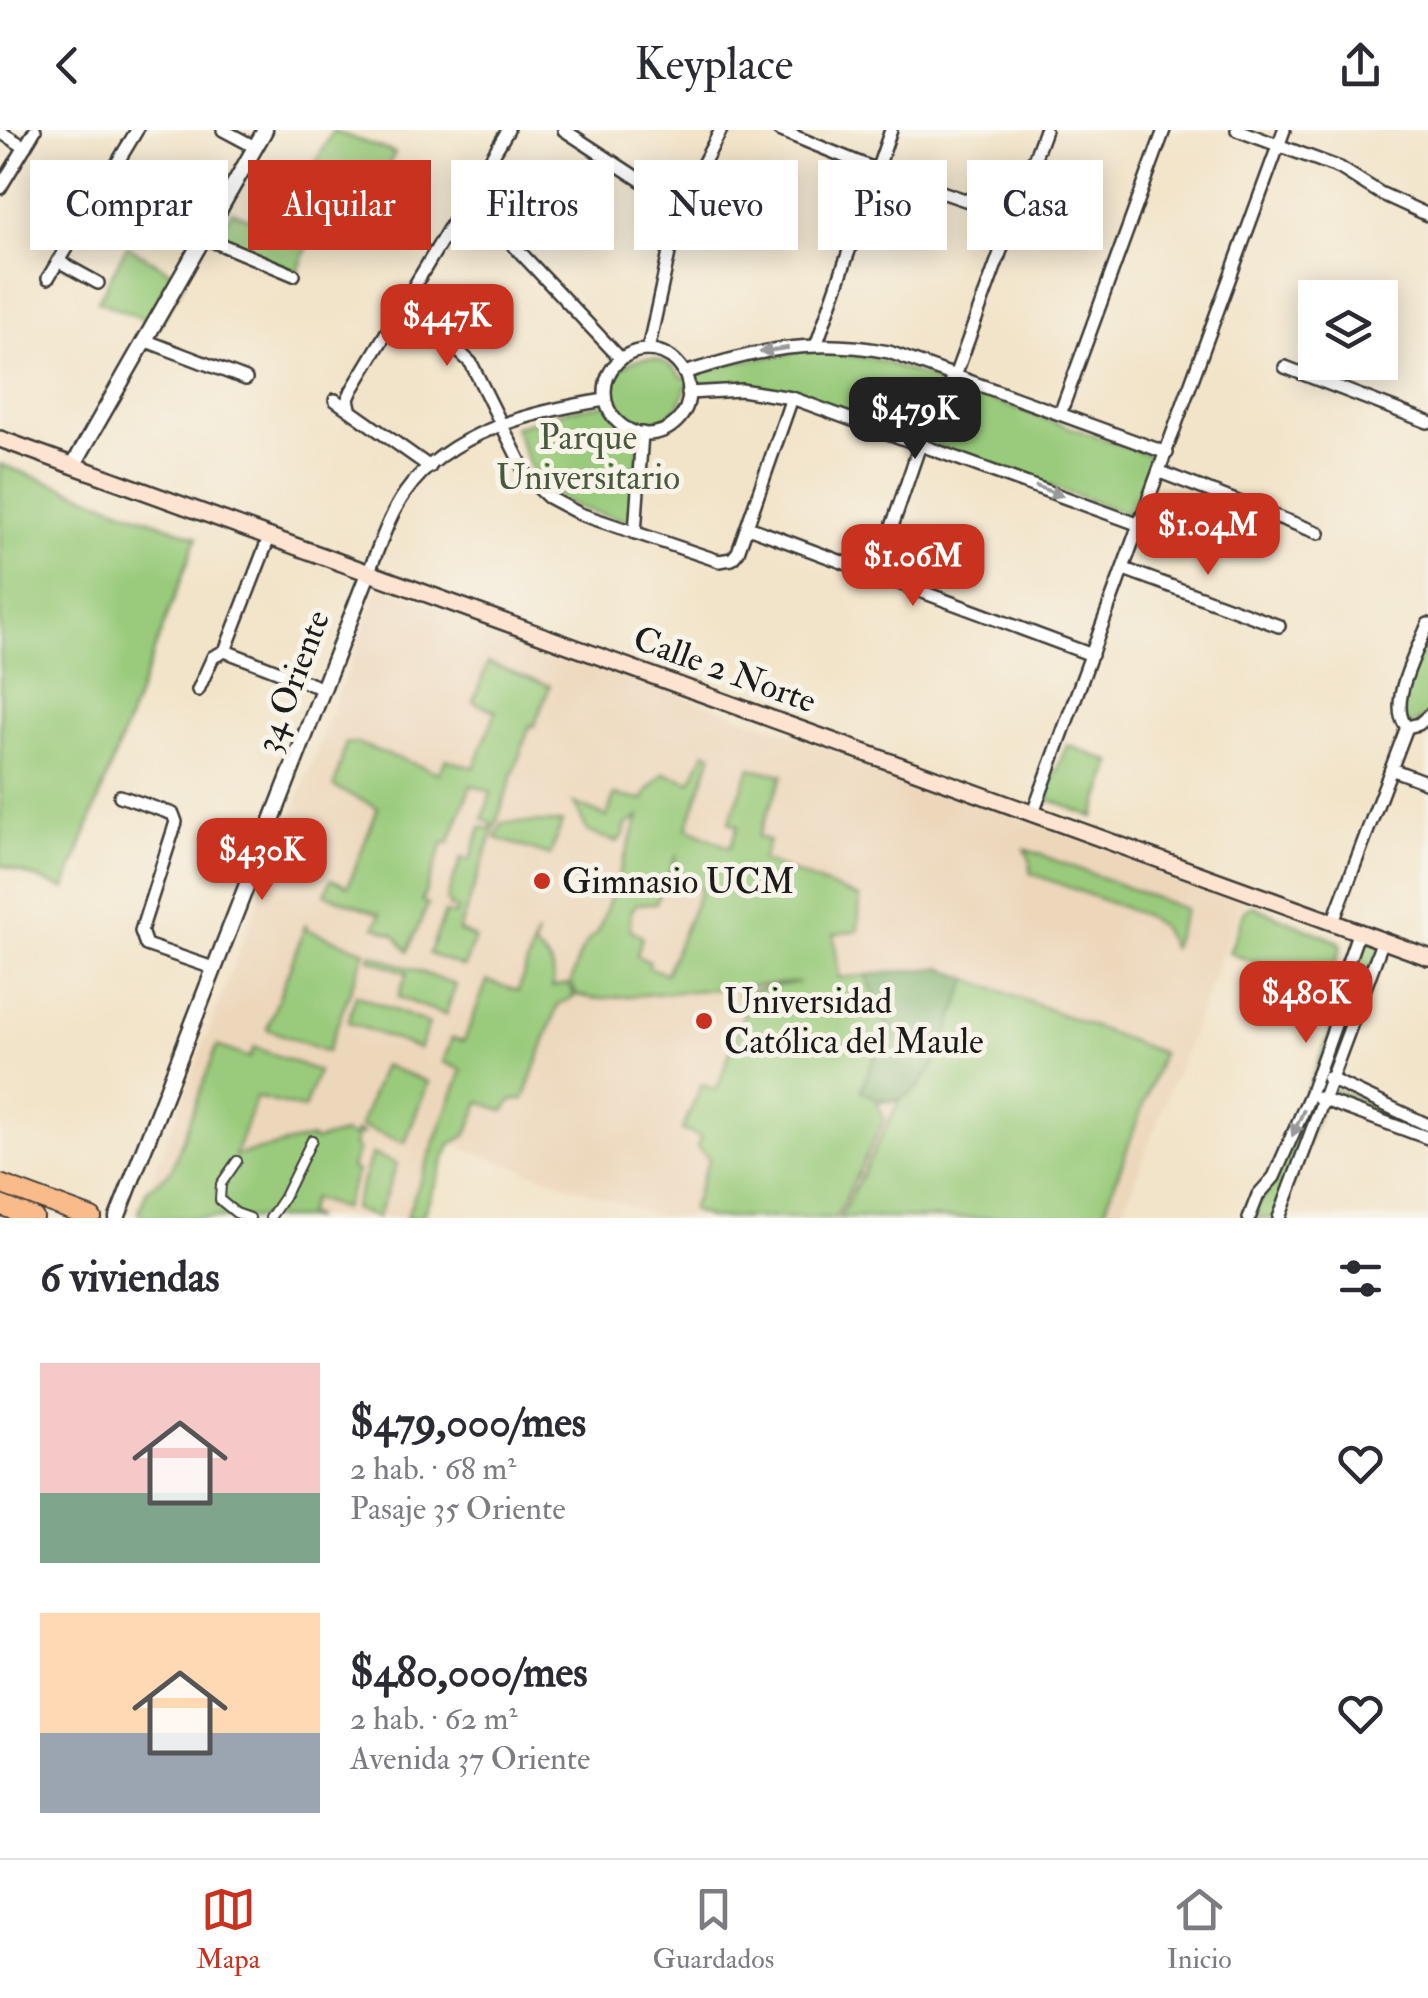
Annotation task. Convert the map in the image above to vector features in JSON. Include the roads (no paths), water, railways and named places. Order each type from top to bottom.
[{"type":"highway","points":[[0,1184],[92,1218]]},
{"type":"highway","points":[[0,1205],[34,1218]]},
{"type":"main road","name":"Calle 2 Norte","points":[[0,439],[1428,957]]},
{"type":"street","points":[[0,188],[35,130]]},
{"type":"street","points":[[48,278],[137,130]]},
{"type":"street","points":[[222,130],[255,147]]},
{"type":"street","points":[[228,194],[265,130]]},
{"type":"street","points":[[489,160],[508,130]]},
{"type":"street","points":[[564,130],[634,176]]},
{"type":"street","points":[[706,160],[721,130]]},
{"type":"street","points":[[779,130],[852,160]]},
{"type":"street","points":[[880,160],[891,130]]},
{"type":"street","points":[[1035,160],[1045,130]]},
{"type":"street","points":[[1060,414],[1164,130]]},
{"type":"street","points":[[1237,130],[1340,168],[1380,194],[1428,215]]},
{"type":"street","points":[[1032,812],[1284,130]]},
{"type":"street","points":[[0,132],[24,147]]},
{"type":"street","points":[[350,408],[352,390],[451,224]]},
{"type":"street","points":[[228,247],[294,275]]},
{"type":"street","points":[[74,464],[196,250]]},
{"type":"street","points":[[518,250],[620,359]]},
{"type":"street","points":[[648,350],[670,250]]},
{"type":"street","points":[[817,343],[849,250]]},
{"type":"street","points":[[876,573],[921,442],[955,376],[1003,250]]},
{"type":"street","points":[[58,261],[98,283]]},
{"type":"street","points":[[406,301],[471,363],[528,478],[548,498],[580,514],[727,561],[735,557],[748,527],[792,398]]},
{"type":"street","points":[[144,340],[246,378]]},
{"type":"street","points":[[684,373],[739,356],[817,343],[889,352],[1167,453]]},
{"type":"street","points":[[648,350],[671,358],[684,373],[688,393],[681,416],[671,426],[642,434],[618,423],[606,400],[608,374],[620,359],[648,350]]},
{"type":"street","points":[[1285,367],[1428,422]]},
{"type":"street","points":[[688,393],[741,390],[792,398],[1140,525]]},
{"type":"street","points":[[335,400],[430,466]]},
{"type":"street","name":"34 Oriente","points":[[117,1218],[322,688],[398,503],[430,466],[458,446],[543,412],[606,400]]},
{"type":"street","points":[[635,533],[642,434]]},
{"type":"street","points":[[1160,472],[1320,532]]},
{"type":"street","points":[[748,527],[1092,655]]},
{"type":"street","points":[[198,690],[213,657],[225,651],[270,535]]},
{"type":"street","points":[[1124,568],[1278,626]]},
{"type":"street","points":[[1407,727],[1397,708],[1428,624]]},
{"type":"street","points":[[225,651],[322,688]]},
{"type":"street","points":[[1407,727],[1428,716]]},
{"type":"street","points":[[1333,922],[1407,727]]},
{"type":"street","points":[[1391,769],[1428,783]]},
{"type":"street","points":[[120,796],[173,814],[176,822],[142,938],[146,945],[214,968]]},
{"type":"street","points":[[1249,1218],[1258,1194],[1277,1171],[1310,1095],[1340,1012],[1342,980],[1359,932]]},
{"type":"street","points":[[1279,1218],[1383,940]]},
{"type":"street","points":[[1316,1074],[1428,1125]]},
{"type":"street","points":[[1310,1095],[1428,1138]]},
{"type":"street","points":[[270,1218],[312,1140]]},
{"type":"street","points":[[237,1160],[221,1184],[220,1200],[250,1218]]},
{"type":"street","points":[[1277,1171],[1294,1176]]},
{"type":"place","name":"Gimnasio UCM","points":[[542,881]]},
{"type":"place","name":"Universidad Católica del Maule","points":[[704,1021]]},
{"type":"park label","name":"Parque Universitario","points":[[588,457]]}]
